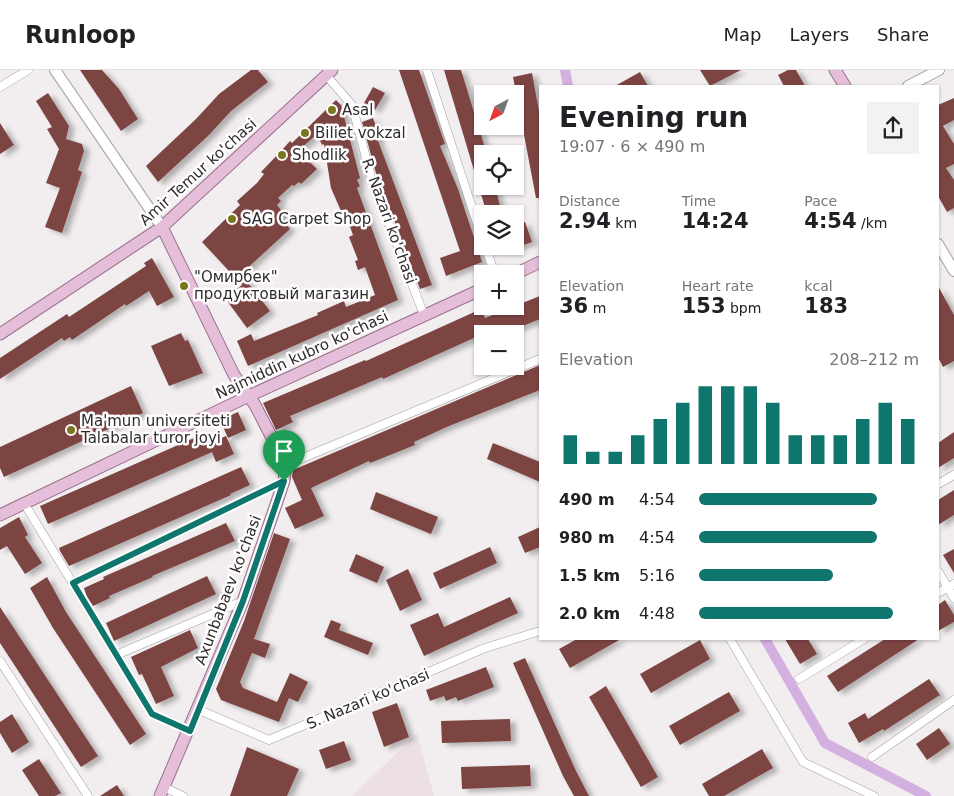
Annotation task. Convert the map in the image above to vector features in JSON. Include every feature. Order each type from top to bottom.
[{"type":"main road","points":[[834,70],[843,85]]},
{"type":"main road","name":"Amir Temur ko'chasi","points":[[0,334],[162,227],[329,73]]},
{"type":"main road","points":[[162,227],[234,375],[249,396],[286,465]]},
{"type":"main road","points":[[524,270],[539,262]]},
{"type":"main road","name":"Najmiddin kubro ko'chasi","points":[[0,515],[249,396],[474,293]]},
{"type":"main road","name":"Axunbabaev ko'chasi","points":[[162,791],[190,731],[197,709],[243,601],[284,481],[286,465]]},
{"type":"street","points":[[0,87],[28,70]]},
{"type":"street","points":[[55,70],[162,227]]},
{"type":"street","points":[[427,70],[474,214]]},
{"type":"street","points":[[910,85],[939,70]]},
{"type":"street","name":"R. Nazari ko'chasi","points":[[329,73],[352,105],[372,180],[424,315]]},
{"type":"street","points":[[939,246],[954,271]]},
{"type":"street","points":[[286,465],[539,359]]},
{"type":"street","points":[[939,483],[954,475]]},
{"type":"street","points":[[73,583],[284,481]]},
{"type":"street","points":[[24,503],[152,714],[190,731]]},
{"type":"street","points":[[939,572],[951,585],[954,598]]},
{"type":"street","points":[[939,592],[951,585]]},
{"type":"street","points":[[116,655],[243,601]]},
{"type":"street","name":"S. Nazari ko'chasi","points":[[197,709],[269,740],[485,648],[539,631]]},
{"type":"street","points":[[731,640],[803,762],[874,796]]},
{"type":"street","points":[[799,679],[862,640]]},
{"type":"street","points":[[0,661],[88,796]]},
{"type":"street","points":[[872,757],[954,700]]},
{"type":"street","points":[[162,791],[183,796]]},
{"type":"shaded area","points":[[417,734],[434,796],[352,796]]},
{"type":"building","points":[[80,70],[102,70],[119,89],[138,119],[121,131]]},
{"type":"building","points":[[251,70],[258,70],[268,82],[231,111],[209,135],[158,182],[146,166],[196,119],[219,94]]},
{"type":"building","points":[[399,70],[419,70],[445,144],[440,146],[458,189],[474,238],[474,255],[480,255],[482,262],[446,276],[440,258],[460,251]]},
{"type":"building","points":[[444,70],[461,70],[474,112],[474,135],[481,135],[484,145],[474,145],[474,170]]},
{"type":"building","points":[[700,70],[741,70],[712,85],[709,85]]},
{"type":"building","points":[[788,70],[796,70],[804,85],[783,85],[778,75]]},
{"type":"building","points":[[640,72],[647,85],[617,85]]},
{"type":"building","points":[[532,73],[539,112],[539,198],[536,198],[524,135],[524,85],[515,85],[513,77]]},
{"type":"building","points":[[373,87],[385,93],[375,110],[364,103]]},
{"type":"building","points":[[48,93],[69,126],[66,139],[82,144],[84,151],[78,170],[82,172],[62,233],[45,227],[60,188],[46,183],[59,149],[47,129],[52,127],[36,101]]},
{"type":"building","points":[[954,98],[954,120],[943,126],[954,144],[954,164],[946,168],[954,180],[954,208],[947,212],[939,198],[939,105]]},
{"type":"building","points":[[336,100],[341,105],[360,178],[357,180],[360,186],[357,188],[398,300],[248,366],[237,341],[251,334],[254,341],[318,315],[317,313],[344,301],[346,307],[375,295],[365,267],[358,270],[355,261],[358,260],[349,237],[353,235],[344,210],[341,211],[331,188],[324,144],[322,145],[317,134],[298,151],[317,169],[301,184],[299,182],[294,186],[292,185],[278,198],[281,201],[277,205],[285,215],[281,219],[290,229],[241,274],[270,311],[247,328],[225,298],[242,285],[202,242],[240,205],[237,201],[257,183],[264,174],[261,172],[290,141],[292,143]]},
{"type":"building","points":[[373,118],[380,137],[377,138],[432,285],[420,289],[375,170],[362,122]]},
{"type":"building","points":[[0,123],[14,145],[0,154]]},
{"type":"building","points":[[481,195],[497,195],[500,205],[484,205]]},
{"type":"building","points":[[524,222],[532,242],[524,245]]},
{"type":"building","points":[[152,258],[174,297],[157,306],[149,291],[126,306],[125,304],[72,340],[70,337],[64,341],[62,338],[0,379],[0,358],[67,314],[69,317],[146,266],[144,263]]},
{"type":"building","points":[[939,288],[954,315],[954,361],[943,367],[939,359]]},
{"type":"building","points":[[539,296],[539,319],[524,325],[474,325],[474,338],[383,379],[382,377],[290,416],[293,422],[276,430],[263,403],[366,361],[474,312],[474,315],[484,315],[485,318],[492,315],[524,315],[524,302]]},
{"type":"building","points":[[181,333],[185,341],[188,340],[203,373],[169,386],[151,346]]},
{"type":"building","points":[[539,365],[539,390],[449,426],[414,442],[415,445],[370,463],[369,461],[311,488],[324,516],[295,529],[285,508],[302,500],[292,477],[293,470],[516,375],[524,375],[524,372]]},
{"type":"building","name":"Ma'mun universiteti Talabalar turor joyi","points":[[131,386],[143,413],[4,477],[0,468],[0,447]]},
{"type":"building","points":[[238,412],[246,430],[228,438],[220,420]]},
{"type":"building","points":[[954,432],[954,458],[939,467],[939,442]]},
{"type":"building","points":[[203,434],[208,444],[226,436],[234,454],[216,462],[212,452],[48,524],[40,506]]},
{"type":"building","points":[[493,443],[539,462],[539,482],[487,459]]},
{"type":"building","points":[[241,467],[250,485],[231,495],[69,566],[60,551],[59,548]]},
{"type":"building","points":[[954,490],[954,515],[939,524],[939,499]]},
{"type":"building","points":[[376,492],[438,517],[431,534],[370,509]]},
{"type":"building","points":[[19,517],[28,535],[25,537],[42,563],[25,574],[7,546],[0,550],[0,528]]},
{"type":"building","points":[[226,523],[235,541],[152,576],[109,596],[110,598],[93,606],[87,597],[84,588],[104,579],[103,577]]},
{"type":"building","points":[[539,527],[539,547],[525,553],[518,537]]},
{"type":"building","points":[[274,533],[290,539],[254,639],[270,644],[265,658],[252,653],[240,682],[243,688],[277,702],[290,673],[308,682],[298,702],[289,698],[279,722],[221,700],[216,689],[244,621]]},
{"type":"building","points":[[490,547],[497,563],[440,589],[433,573]]},
{"type":"building","points":[[954,549],[954,573],[943,555]]},
{"type":"building","points":[[356,554],[384,567],[377,583],[349,571]]},
{"type":"building","points":[[408,569],[422,600],[400,611],[386,580]]},
{"type":"building","points":[[207,576],[216,594],[114,641],[106,623]]},
{"type":"building","points":[[47,577],[66,612],[146,734],[130,745],[53,628],[30,588]]},
{"type":"building","points":[[510,597],[518,613],[424,656],[410,625],[438,613],[444,627]]},
{"type":"building","points":[[945,600],[954,615],[954,622],[939,630],[939,604]]},
{"type":"building","points":[[0,607],[98,756],[81,767],[0,643]]},
{"type":"building","points":[[331,620],[341,624],[339,630],[373,643],[368,655],[324,637]]},
{"type":"building","points":[[190,630],[198,648],[161,667],[174,696],[156,704],[142,674],[139,675],[131,657]]},
{"type":"building","points":[[575,640],[619,640],[570,668],[559,649]]},
{"type":"building","points":[[700,640],[710,659],[651,693],[640,674]]},
{"type":"building","points":[[786,640],[809,640],[817,654],[800,664]]},
{"type":"building","points":[[883,640],[917,640],[838,692],[827,676]]},
{"type":"building","points":[[525,658],[589,796],[574,796],[563,776],[513,663]]},
{"type":"building","points":[[486,667],[494,687],[458,701],[456,697],[446,701],[444,696],[430,701],[426,690]]},
{"type":"building","points":[[929,679],[940,695],[884,731],[883,729],[859,743],[848,723],[865,713],[868,719]]},
{"type":"building","points":[[606,686],[658,777],[641,787],[589,697]]},
{"type":"building","points":[[729,692],[740,711],[680,745],[669,726]]},
{"type":"building","points":[[397,703],[409,737],[384,747],[372,712]]},
{"type":"building","points":[[12,714],[29,742],[12,753],[0,733],[0,722]]},
{"type":"building","points":[[510,719],[511,741],[442,743],[441,721]]},
{"type":"building","points":[[939,728],[950,744],[927,760],[916,744]]},
{"type":"building","points":[[344,741],[351,760],[326,769],[319,750]]},
{"type":"building","points":[[247,747],[299,769],[287,796],[230,796]]},
{"type":"building","points":[[762,749],[773,768],[724,796],[709,796],[702,784]]},
{"type":"building","points":[[39,759],[61,793],[55,796],[39,796],[22,770]]},
{"type":"building","points":[[530,765],[531,786],[462,789],[461,767]]},
{"type":"building","points":[[117,785],[124,796],[100,796]]},
{"type":"waterway","points":[[565,70],[568,85]]},
{"type":"waterway","points":[[766,640],[825,743],[926,796]]},
{"type":"place","name":"Asal","points":[[332,110]]},
{"type":"place","name":"Biliet vokzal","points":[[305,133]]},
{"type":"place","name":"Shodlik","points":[[282,155]]},
{"type":"place","name":"SAG Carpet Shop","points":[[232,219]]},
{"type":"place","name":"\"Омирбек\" продуктовый магазин","points":[[184,286]]},
{"type":"place","name":"Ma'mun universiteti Talabalar turor joyi","points":[[71,430]]},
{"type":"route","points":[[284,481],[243,601],[197,709],[190,731],[152,714],[73,583],[284,481]]}]
